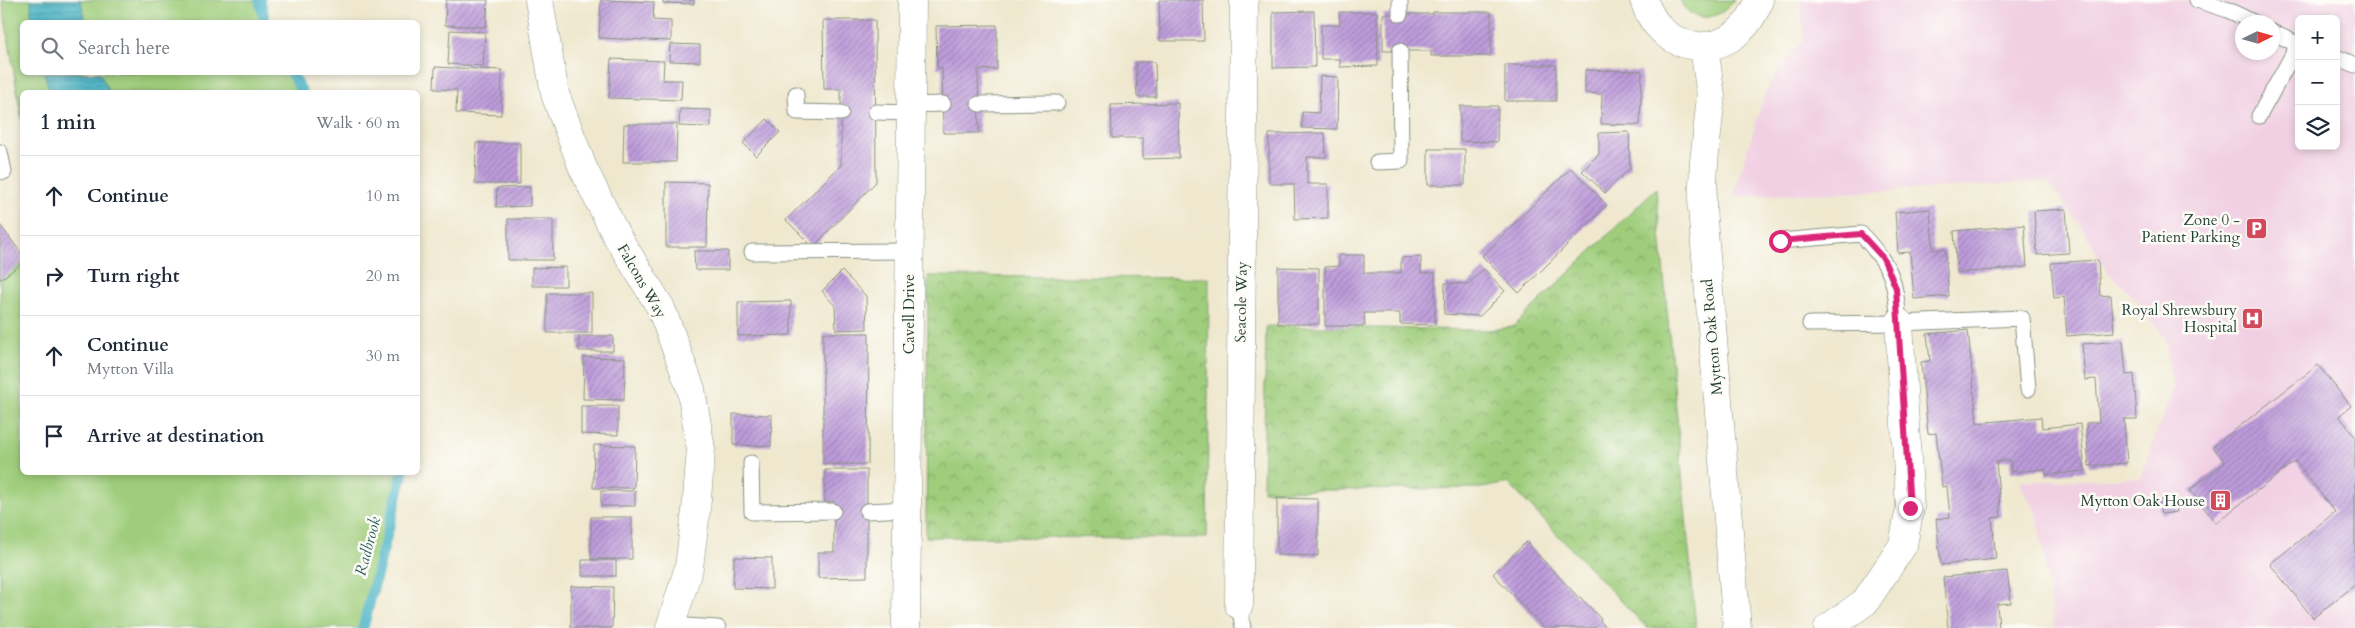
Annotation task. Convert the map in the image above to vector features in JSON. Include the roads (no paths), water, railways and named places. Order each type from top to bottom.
[{"type":"street","name":"Falcons Way","points":[[539,0],[555,94],[583,168],[614,233],[661,308],[691,389],[701,449],[696,511],[689,567],[671,627]]},
{"type":"street","name":"Cavell Drive","points":[[906,628],[912,0]]},
{"type":"street","name":"Seacole Way","points":[[1241,616],[1244,0]]},
{"type":"street","points":[[1644,0],[1648,12],[1657,27],[1671,38],[1687,45],[1704,46],[1720,44],[1735,36],[1747,26],[1759,0]]},
{"type":"street","name":"Mytton Oak Road","points":[[1704,46],[1711,96],[1704,162],[1702,208],[1737,628]]},
{"type":"street","points":[[1828,628],[1865,602],[1903,546],[1910,508],[1899,323]]},
{"type":"lane","points":[[2197,0],[2238,15]]},
{"type":"lane","points":[[2280,36],[2295,44]]},
{"type":"lane","points":[[2259,116],[2295,50]]},
{"type":"lane","points":[[1377,162],[1401,161],[1400,51]]},
{"type":"lane","points":[[2340,59],[2355,65]]},
{"type":"lane","points":[[796,94],[796,112],[841,113]]},
{"type":"lane","points":[[979,104],[1057,103]]},
{"type":"lane","points":[[876,112],[943,104]]},
{"type":"lane","points":[[0,152],[4,172]]},
{"type":"lane","points":[[1780,241],[1861,234],[1883,258],[1896,288],[1899,323]]},
{"type":"lane","points":[[752,252],[909,251]]},
{"type":"lane","points":[[1810,324],[1899,323],[2022,318],[2028,389]]},
{"type":"lane","points":[[751,463],[752,512],[833,511]]},
{"type":"lane","points":[[867,511],[907,510]]},
{"type":"lane","points":[[671,627],[718,628]]},
{"type":"water","points":[[31,0],[81,0],[85,20],[31,20]]},
{"type":"water","points":[[45,75],[101,75],[108,90],[49,90]]},
{"type":"waterway","name":"Radbrook","points":[[260,0],[265,20]]},
{"type":"waterway","name":"Radbrook","points":[[293,75],[301,90]]},
{"type":"waterway","name":"Radbrook","points":[[363,628],[402,475]]},
{"type":"place","name":"Zone 0 - Patient Parking","points":[[2256,229]]},
{"type":"place","name":"Royal Shrewsbury Hospital","points":[[2253,319]]},
{"type":"place","name":"Mytton Oak House","points":[[2221,501]]}]
